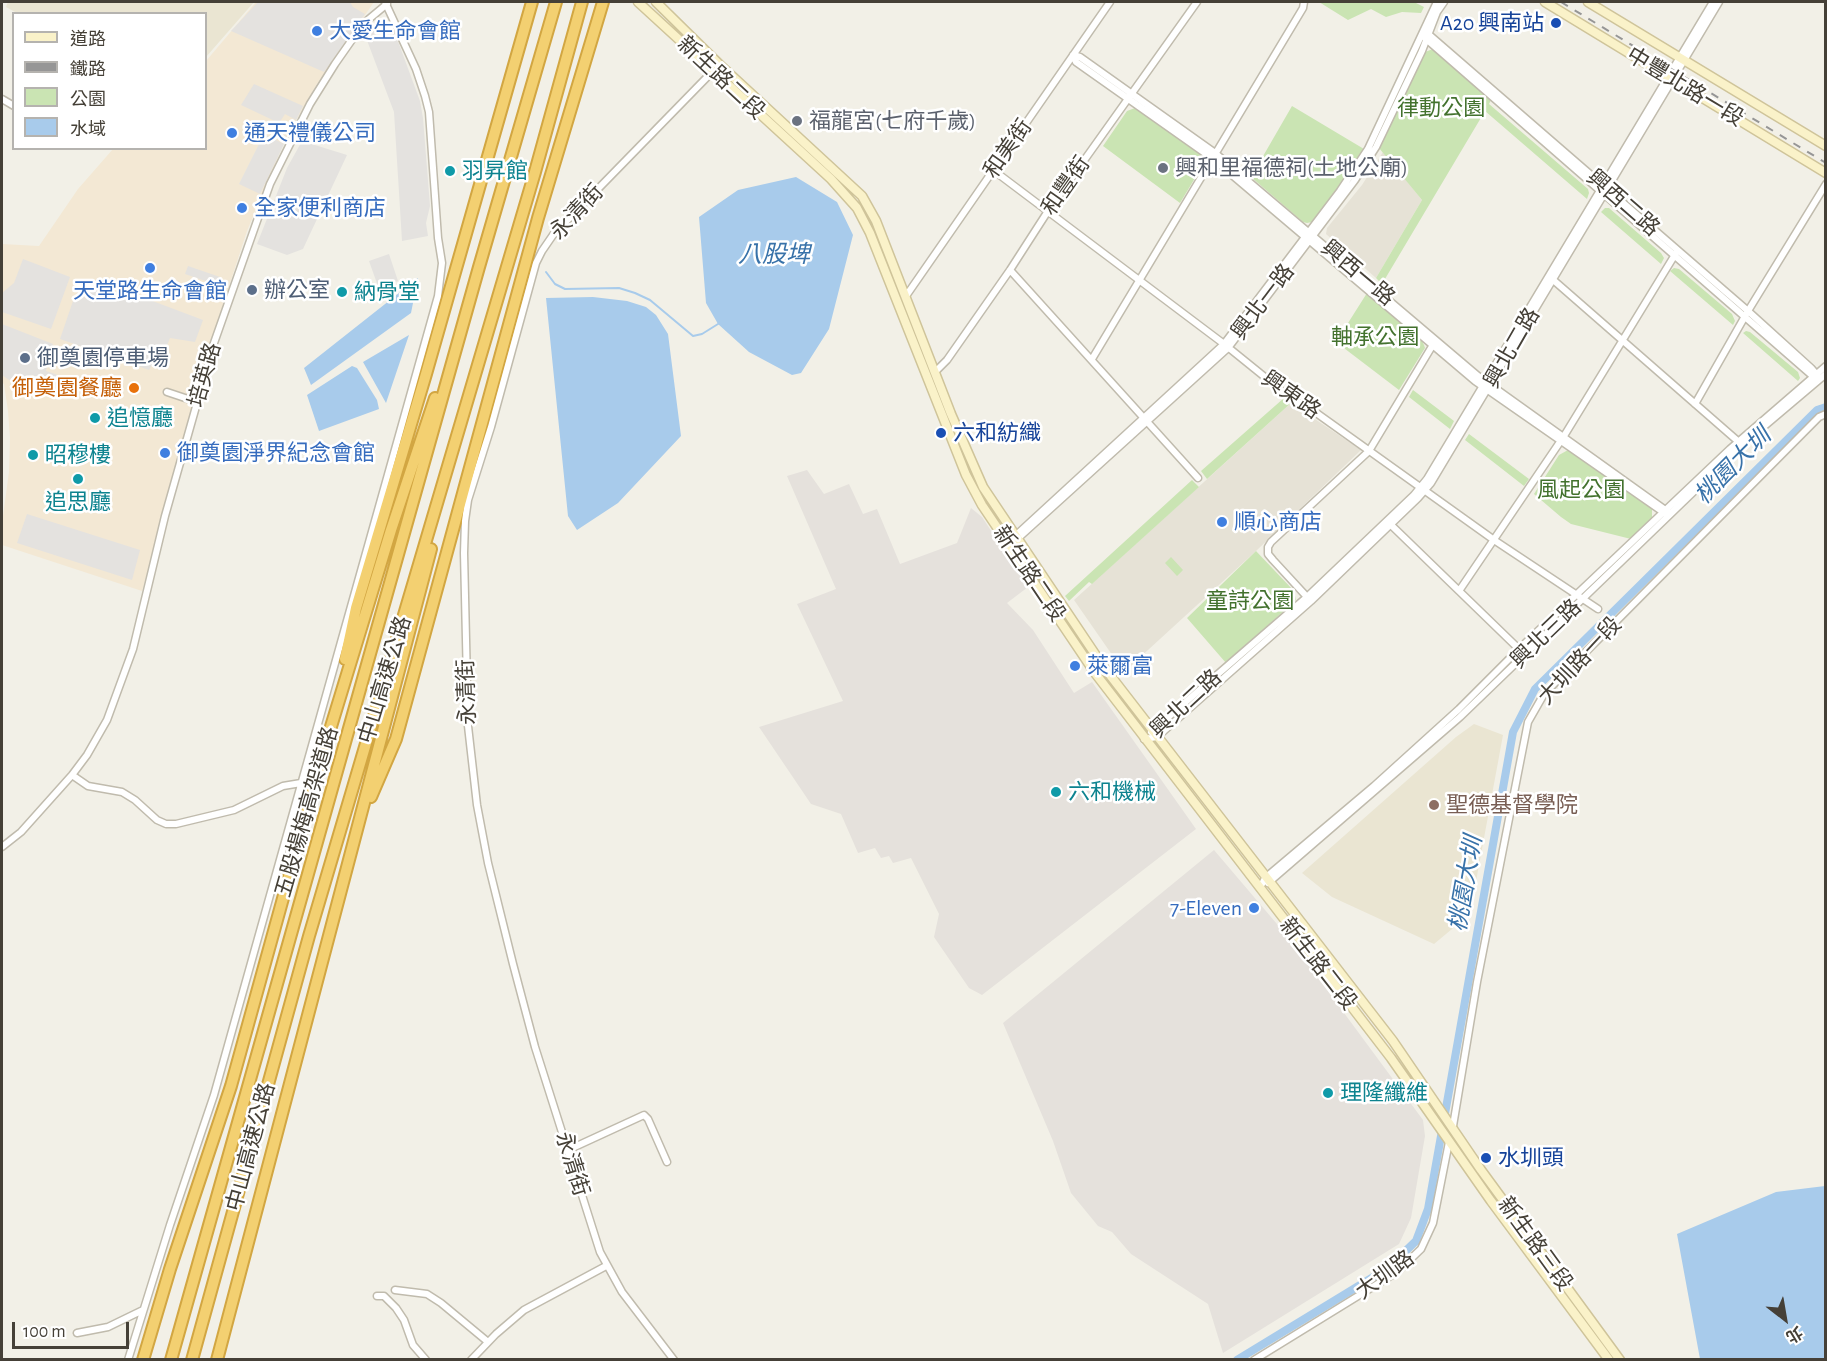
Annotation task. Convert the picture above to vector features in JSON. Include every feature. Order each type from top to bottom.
[{"type":"highway","points":[[326,743],[356,608],[426,374],[532,2]]},
{"type":"highway","name":"中山高速公路","points":[[171,1359],[478,267],[556,2]]},
{"type":"highway","name":"中山高速公路","points":[[192,1359],[309,936],[491,323],[582,2]]},
{"type":"highway","points":[[356,833],[396,740],[535,229],[603,2]]},
{"type":"highway","name":"五股楊梅高架道路","points":[[143,1359],[231,1086],[326,743],[391,530],[478,267]]},
{"type":"highway","points":[[217,1359],[491,323]]},
{"type":"main road","name":"新生路二段","points":[[638,2],[862,196],[876,220],[951,414],[983,487],[1095,673],[1391,1058],[1449,1142]]},
{"type":"main road","name":"新生路二段","points":[[656,2],[716,68],[831,179],[857,208],[870,233],[966,475],[982,505],[1014,540],[1103,666],[1393,1041],[1453,1126]]},
{"type":"main road","name":"中豐北路一段","points":[[1545,2],[1826,172]]},
{"type":"main road","name":"中豐北路一段","points":[[1588,2],[1826,146]]},
{"type":"main road","name":"新生路三段","points":[[1453,1126],[1481,1170],[1620,1359]]},
{"type":"main road","name":"新生路三段","points":[[1449,1142],[1609,1359]]},
{"type":"street","name":"和美街","points":[[906,296],[1110,2]]},
{"type":"street","name":"和豐街","points":[[936,371],[947,360],[1048,211],[1197,2]]},
{"type":"street","points":[[1092,360],[1303,8],[1304,2]]},
{"type":"street","points":[[1426,35],[1437,2]]},
{"type":"street","points":[[1014,540],[1226,346],[1355,180],[1376,147],[1426,35],[1444,2]]},
{"type":"street","name":"興北二路","points":[[1682,58],[1713,2]]},
{"type":"street","name":"興北二路","points":[[1144,739],[1155,734],[1309,599],[1422,489],[1670,77],[1719,2]]},
{"type":"street","name":"培英路","points":[[2,847],[21,832],[72,776],[107,720],[133,649],[165,516],[228,299],[270,184],[310,105],[335,64],[363,24],[386,3],[416,69],[429,112],[438,238],[442,263],[436,303],[214,1095],[128,1359]]},
{"type":"street","name":"興西二路","points":[[1426,35],[1816,377]]},
{"type":"street","name":"興西一路","points":[[1073,55],[1080,57],[1214,156],[1435,342]]},
{"type":"street","name":"永清街","points":[[674,1359],[622,1292],[600,1252],[535,1047],[513,964],[488,863],[477,805],[468,726],[465,521],[468,500],[491,427],[536,263],[542,251],[554,235],[716,68]]},
{"type":"street","name":"興東路","points":[[993,170],[1226,346],[1292,399],[1315,412],[1494,540],[1598,609]]},
{"type":"street","points":[[1695,404],[1746,314],[1826,184]]},
{"type":"street","points":[[1459,591],[1562,439],[1676,253]]},
{"type":"street","points":[[1010,270],[1198,478]]},
{"type":"street","points":[[1550,277],[1740,443]]},
{"type":"street","points":[[1309,599],[1273,560],[1268,547],[1370,451],[1435,342],[1486,385],[1667,512],[1826,366]]},
{"type":"street","points":[[1816,377],[1826,374]]},
{"type":"street","points":[[168,392],[197,402]]},
{"type":"street","name":"大圳路一段","points":[[1453,1126],[1477,982],[1528,722],[1544,694],[1819,417],[1826,414]]},
{"type":"street","name":"興北三路","points":[[1260,888],[1460,717],[1522,652],[1667,512]]},
{"type":"street","points":[[1389,523],[1522,652]]},
{"type":"street","points":[[72,776],[88,786],[122,792],[135,800],[157,820],[166,824],[176,824],[234,810],[283,786],[301,783]]},
{"type":"street","points":[[568,1150],[644,1115],[648,1119],[667,1162]]},
{"type":"street","name":"大圳路","points":[[1254,1359],[1397,1272],[1421,1249],[1433,1223],[1449,1142]]},
{"type":"street","points":[[471,1359],[535,1303],[606,1266]]},
{"type":"street","points":[[394,1290],[427,1294],[488,1342]]},
{"type":"street","points":[[376,1296],[384,1296],[396,1308],[404,1320],[413,1345],[426,1359]]},
{"type":"street","points":[[77,1333],[108,1328],[143,1310]]},
{"type":"shaded area","points":[[8,2],[254,2],[207,56],[207,12],[15,12],[6,7]]},
{"type":"shaded area","points":[[256,2],[374,2],[317,84],[286,138],[247,231],[219,317],[142,591],[2,545],[10,438],[8,411],[2,383],[2,244],[39,246],[78,189],[112,150],[207,150],[207,60]]},
{"type":"shaded area","points":[[258,2],[350,2],[353,7],[365,14],[324,72],[231,31]]},
{"type":"shaded area","points":[[379,19],[387,22],[399,44],[420,101],[423,118],[430,206],[426,223],[428,236],[402,241],[394,112],[365,35]]},
{"type":"shaded area","points":[[254,84],[303,106],[296,120],[285,114],[279,123],[241,105]]},
{"type":"shaded area","points":[[264,134],[284,144],[260,194],[239,184]]},
{"type":"shaded area","points":[[302,141],[347,155],[303,249],[287,255],[257,244],[287,168]]},
{"type":"shaded area","points":[[1383,152],[1422,200],[1376,278],[1326,234],[1327,228],[1362,185]]},
{"type":"shaded area","points":[[389,254],[398,281],[379,289],[369,261]]},
{"type":"shaded area","points":[[23,259],[70,277],[51,329],[2,312],[2,293],[14,283]]},
{"type":"shaded area","points":[[188,266],[220,277],[217,285],[185,274]]},
{"type":"shaded area","points":[[83,283],[125,296],[126,291],[203,320],[195,342],[170,338],[159,365],[153,363],[149,370],[60,339],[73,301]]},
{"type":"shaded area","name":"御奠園停車場","points":[[2,324],[53,344],[46,371],[64,377],[61,386],[32,375],[19,387],[2,375]]},
{"type":"shaded area","points":[[1291,403],[1361,450],[1256,551],[1124,672],[1074,600]]},
{"type":"shaded area","points":[[807,470],[824,494],[849,484],[863,514],[877,509],[900,564],[957,543],[971,508],[982,517],[1028,587],[1007,603],[1033,630],[1074,693],[1092,682],[1196,829],[982,995],[969,988],[934,937],[939,914],[911,858],[893,863],[889,856],[881,858],[875,848],[858,853],[841,814],[811,804],[759,727],[843,701],[797,604],[836,589],[787,476]]},
{"type":"shaded area","points":[[27,514],[140,550],[132,580],[17,543]]},
{"type":"shaded area","name":"聖德基督學院","points":[[1474,724],[1503,735],[1470,914],[1434,944],[1332,897],[1302,873],[1456,737]]},
{"type":"shaded area","points":[[1214,850],[1288,937],[1423,1120],[1425,1136],[1411,1218],[1399,1244],[1223,1353],[1208,1304],[1131,1254],[1112,1232],[1098,1226],[1071,1193],[1053,1141],[1003,1023]]},
{"type":"green space","points":[[1319,2],[1414,2],[1424,7],[1421,13],[1402,12],[1386,17],[1371,9],[1348,20]]},
{"type":"green space","name":"律動公園","points":[[1433,49],[1491,100],[1489,104],[1588,189],[1589,193],[1587,199],[1485,111],[1382,284],[1376,278],[1422,200],[1379,148],[1425,52]]},
{"type":"green space","points":[[1292,106],[1364,149],[1312,222],[1307,223],[1251,177]]},
{"type":"green space","points":[[1135,108],[1204,157],[1204,163],[1180,203],[1103,146],[1127,111]]},
{"type":"green space","points":[[1609,208],[1661,253],[1664,258],[1661,264],[1601,212]]},
{"type":"green space","points":[[1674,268],[1679,269],[1732,314],[1735,321],[1733,325],[1670,271]]},
{"type":"green space","name":"軸承公園","points":[[1367,293],[1421,339],[1425,348],[1399,390],[1336,342]]},
{"type":"green space","points":[[1746,331],[1798,372],[1800,378],[1798,381],[1743,333]]},
{"type":"green space","points":[[1413,390],[1454,421],[1450,429],[1409,397]]},
{"type":"green space","points":[[1284,398],[1291,403],[1207,479],[1201,471]]},
{"type":"green space","points":[[1469,434],[1529,479],[1524,486],[1465,440]]},
{"type":"green space","name":"風起公園","points":[[1568,450],[1652,509],[1652,519],[1631,539],[1571,524],[1534,494],[1559,455]]},
{"type":"green space","points":[[1192,480],[1199,487],[1092,584],[1089,582],[1069,601],[1065,596]]},
{"type":"green space","name":"童詩公園","points":[[1256,551],[1294,591],[1296,600],[1226,663],[1187,618]]},
{"type":"green space","points":[[1171,557],[1183,570],[1177,576],[1165,563]]},
{"type":"water","name":"八股埤","points":[[796,177],[837,202],[853,235],[829,329],[801,373],[792,375],[749,352],[718,324],[706,303],[699,217],[738,190]]},
{"type":"water","points":[[418,278],[411,313],[311,385],[304,368]]},
{"type":"water","points":[[593,297],[627,301],[646,307],[656,315],[668,334],[681,436],[618,503],[577,530],[568,516],[546,298]]},
{"type":"water","points":[[409,335],[386,403],[363,362]]},
{"type":"water","points":[[352,366],[357,368],[377,400],[379,409],[319,431],[307,395]]},
{"type":"water","points":[[1825,1186],[1825,1359],[1700,1359],[1677,1234],[1776,1192]]},
{"type":"waterway","points":[[546,272],[555,284],[565,289],[619,288],[635,293],[650,300],[693,336],[702,334],[718,324]]},
{"type":"waterway","name":"桃園大圳","points":[[1237,1360],[1388,1268],[1416,1241],[1428,1209],[1513,732],[1535,689],[1817,410],[1826,407]]},
{"type":"railway","points":[[1561,2],[1826,163]]},
{"type":"place","name":"A20 興南站","points":[[1556,23]]},
{"type":"place","name":"大愛生命會館","points":[[317,31]]},
{"type":"place","name":"福龍宮(七府千歲)","points":[[797,121]]},
{"type":"place","name":"通天禮儀公司","points":[[232,133]]},
{"type":"place","name":"興和里福德祠(土地公廟)","points":[[1163,168]]},
{"type":"place","name":"羽昇館","points":[[450,171]]},
{"type":"place","name":"全家便利商店","points":[[242,208]]},
{"type":"place","name":"天堂路生命會館","points":[[150,268]]},
{"type":"place","name":"辦公室","points":[[252,290]]},
{"type":"place","name":"納骨堂","points":[[342,292]]},
{"type":"place","name":"御奠園停車場","points":[[25,358]]},
{"type":"place","name":"御奠園餐廳","points":[[134,388]]},
{"type":"place","name":"追憶廳","points":[[95,418]]},
{"type":"place","name":"六和紡織","points":[[941,433]]},
{"type":"place","name":"御奠園淨界紀念會館","points":[[165,453]]},
{"type":"place","name":"昭穆樓","points":[[33,455]]},
{"type":"place","name":"追思廳","points":[[78,479]]},
{"type":"place","name":"順心商店","points":[[1222,522]]},
{"type":"place","name":"萊爾富","points":[[1075,666]]},
{"type":"place","name":"六和機械","points":[[1056,792]]},
{"type":"place","name":"聖德基督學院","points":[[1434,805]]},
{"type":"place","name":"7-Eleven","points":[[1254,908]]},
{"type":"place","name":"理隆纖維","points":[[1328,1093]]},
{"type":"place","name":"水圳頭","points":[[1486,1158]]}]
